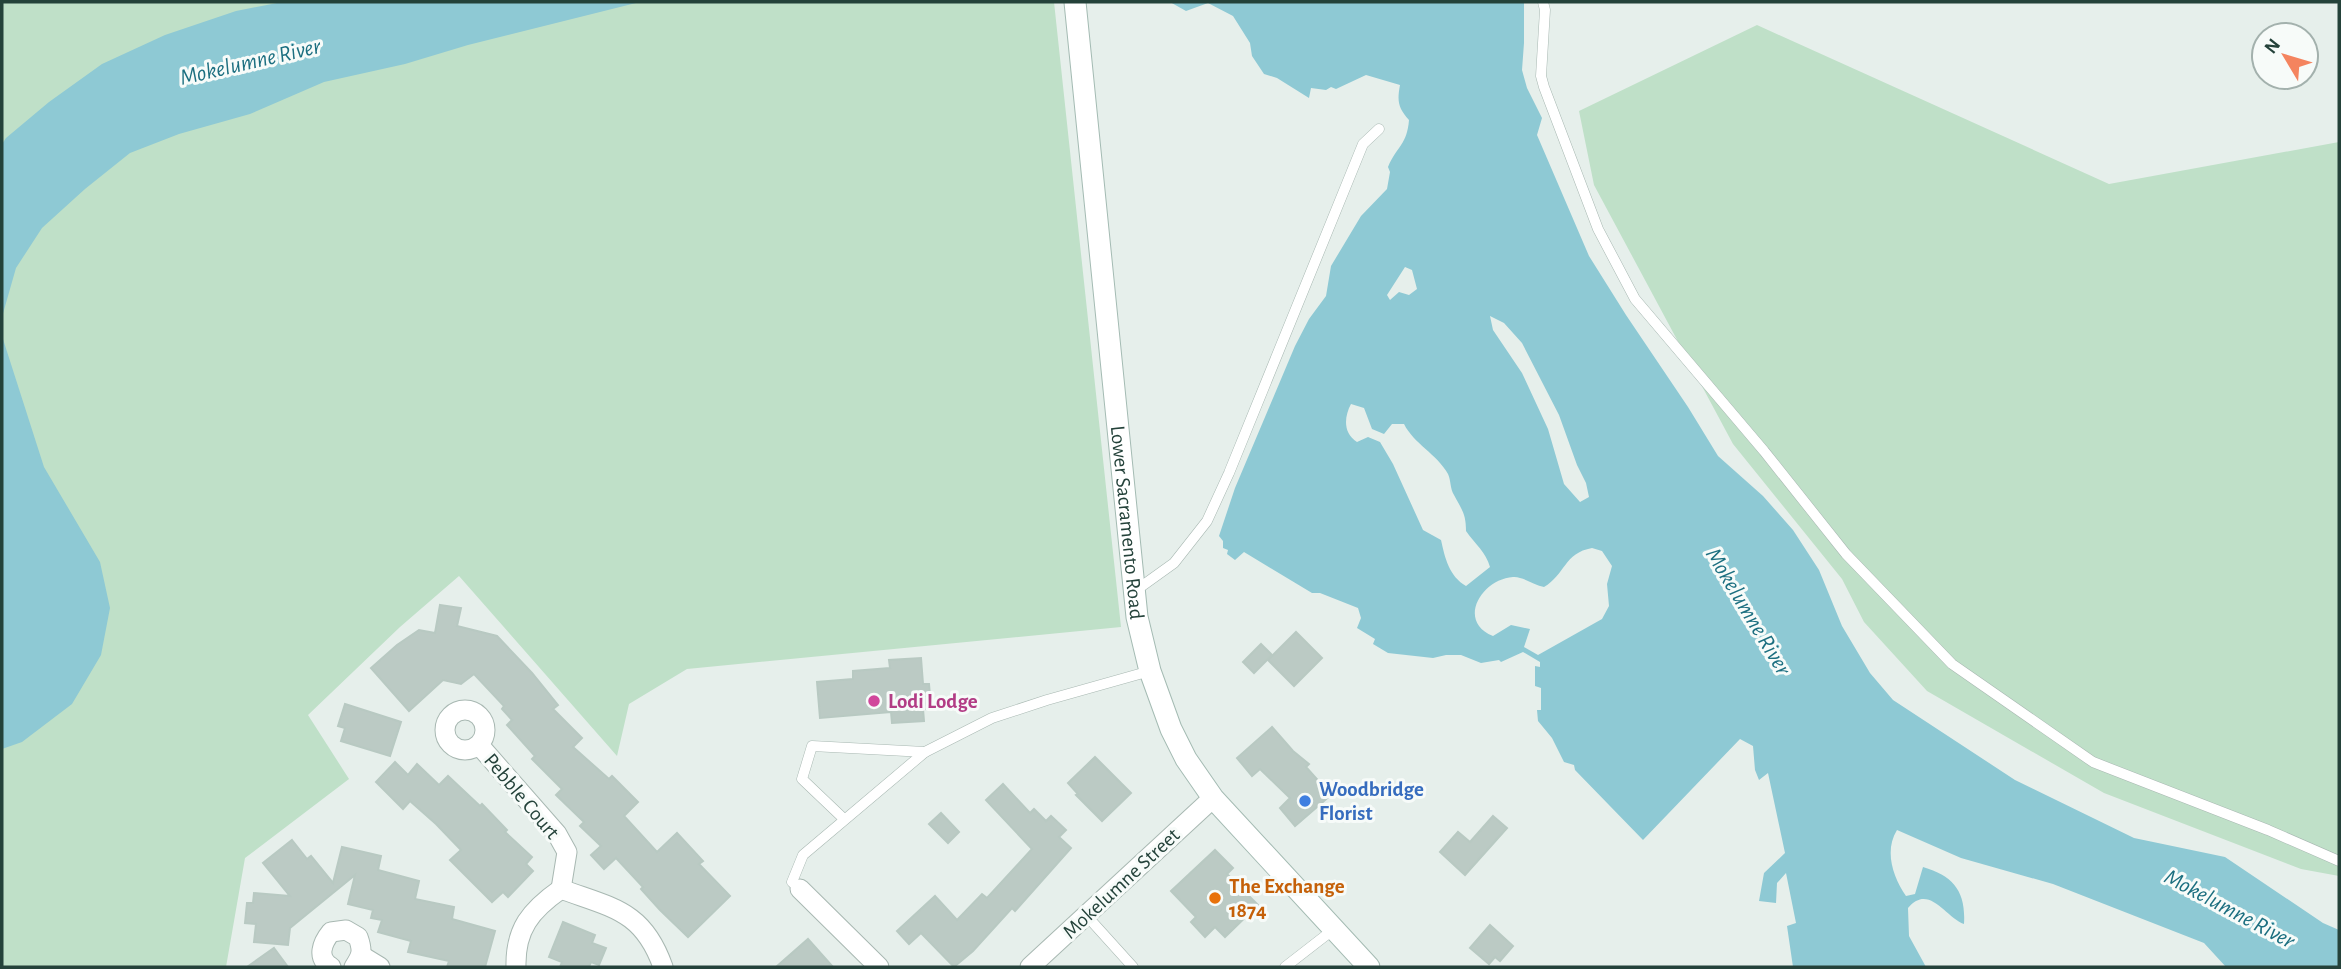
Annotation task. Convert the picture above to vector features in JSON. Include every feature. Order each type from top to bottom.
[{"type":"main road","name":"Lower Sacramento Road","points":[[1075,2],[1137,617],[1150,671],[1171,729],[1186,760],[1213,798],[1369,967]]},
{"type":"street","name":"Pebble Court","points":[[479,745],[557,834],[567,852],[561,888]]},
{"type":"street","name":"Mokelumne Street","points":[[1030,967],[1213,798]]},
{"type":"street","points":[[516,967],[518,946],[526,922],[539,904],[561,888],[624,913],[643,927],[657,950],[663,967]]},
{"type":"street","points":[[800,889],[879,967]]},
{"type":"street","points":[[331,967],[327,965],[321,952],[322,943],[331,932],[346,930],[358,937],[358,962],[380,967]]},
{"type":"lane","points":[[1543,2],[1545,10],[1541,76],[1544,87],[1598,229],[1635,299],[1846,554],[1952,664],[2093,762],[2268,830],[2339,862]]},
{"type":"lane","points":[[1135,591],[1174,563],[1206,521],[1229,473],[1363,144],[1379,129]]},
{"type":"lane","points":[[800,889],[792,882],[803,855],[925,752],[992,718],[1058,696],[1150,671]]},
{"type":"lane","points":[[844,819],[802,779],[812,746],[925,752]]},
{"type":"lane","points":[[1086,915],[1133,967]]},
{"type":"lane","points":[[1285,967],[1334,929]]},
{"type":"green space","points":[[2,2],[1054,2],[1121,627],[687,669],[629,704],[617,756],[459,576],[400,627],[308,715],[349,779],[245,858],[226,967],[2,967]]},
{"type":"green space","points":[[1757,25],[2109,184],[2339,142],[2339,876],[2301,869],[2104,793],[1927,691],[1864,622],[1842,579],[1733,444],[1594,185],[1579,111]]},
{"type":"water","name":"Mokelumne River","points":[[282,2],[640,2],[468,45],[405,64],[324,82],[250,114],[179,134],[130,153],[42,228],[16,268],[2,317],[2,144],[6,138],[49,102],[102,64],[165,35],[236,11]]},
{"type":"water","name":"Mokelumne River","points":[[1170,2],[1524,2],[1522,70],[1527,88],[1542,118],[1537,135],[1589,256],[1718,456],[1763,496],[1793,530],[1819,570],[1842,626],[1870,673],[1893,700],[2015,780],[2134,838],[2225,857],[2323,923],[2339,930],[2339,967],[2226,967],[2204,943],[2053,884],[1961,858],[1897,830],[1891,846],[1892,864],[1897,881],[1906,896],[1915,894],[1923,867],[1943,875],[1960,894],[1964,924],[1937,904],[1923,899],[1908,908],[1909,936],[1926,967],[1793,967],[1787,926],[1796,923],[1786,873],[1777,883],[1776,903],[1759,901],[1764,873],[1785,853],[1768,773],[1759,780],[1755,770],[1753,746],[1740,739],[1643,840],[1575,770],[1574,765],[1564,762],[1552,738],[1538,721],[1541,688],[1535,686],[1535,666],[1540,667],[1540,662],[1523,652],[1501,662],[1481,663],[1461,655],[1433,658],[1388,653],[1373,644],[1375,639],[1357,628],[1361,618],[1358,608],[1320,593],[1312,593],[1244,552],[1235,560],[1227,554],[1228,550],[1223,548],[1223,541],[1219,536],[1235,488],[1295,346],[1309,319],[1326,296],[1331,266],[1361,216],[1387,189],[1390,172],[1388,167],[1404,140],[1409,120],[1399,104],[1400,85],[1366,75],[1336,89],[1311,88],[1309,98],[1277,78],[1264,74],[1252,56],[1250,43],[1233,16],[1208,3],[1186,11]],"holes":[[[1405,267],[1412,270],[1417,289],[1409,295],[1399,292],[1390,300],[1387,295]],[[1490,316],[1504,323],[1522,343],[1559,415],[1586,483],[1589,497],[1580,502],[1564,484],[1548,429],[1522,373],[1493,330]],[[1351,404],[1364,408],[1372,429],[1384,434],[1392,424],[1404,424],[1449,476],[1453,493],[1463,512],[1466,531],[1483,552],[1490,567],[1466,586],[1452,572],[1441,540],[1423,530],[1380,442],[1368,437],[1357,442],[1349,434],[1346,424]],[[1592,548],[1602,551],[1612,566],[1607,584],[1609,606],[1602,619],[1538,655],[1524,647],[1530,629],[1511,625],[1493,636],[1476,621],[1478,602],[1492,585],[1502,579],[1517,577],[1544,587],[1570,559]]]},
{"type":"water","points":[[2,336],[44,467],[100,562],[110,608],[101,655],[72,704],[22,742],[2,749]]},
{"type":"building","points":[[440,605],[461,608],[457,626],[497,636],[532,673],[558,705],[553,709],[582,738],[573,747],[609,779],[612,776],[638,802],[624,816],[657,852],[677,833],[703,861],[699,864],[730,896],[688,937],[660,910],[616,858],[604,869],[591,855],[601,846],[580,826],[584,822],[556,795],[562,789],[532,759],[535,756],[507,725],[512,720],[502,709],[504,706],[474,674],[461,684],[443,680],[409,711],[371,668],[419,630],[435,633]]},
{"type":"building","points":[[1296,632],[1322,658],[1294,686],[1268,660]]},
{"type":"building","points":[[1261,644],[1272,655],[1254,673],[1243,662]]},
{"type":"building","points":[[921,658],[923,684],[929,684],[931,708],[923,709],[924,721],[892,723],[891,712],[820,718],[817,682],[853,679],[853,671],[890,668],[889,660]]},
{"type":"building","points":[[345,704],[401,722],[390,756],[341,741],[345,728],[338,726]]},
{"type":"building","points":[[1272,727],[1293,751],[1309,764],[1306,767],[1331,795],[1295,826],[1280,808],[1290,798],[1260,769],[1252,776],[1237,758]]},
{"type":"building","points":[[1095,757],[1131,793],[1102,821],[1068,783]]},
{"type":"building","points":[[395,762],[408,775],[417,764],[439,785],[448,776],[480,806],[482,804],[507,830],[505,832],[532,857],[526,864],[533,871],[508,897],[503,892],[492,902],[450,860],[461,850],[436,824],[410,801],[403,809],[376,782]]},
{"type":"building","points":[[1003,784],[1030,813],[1034,809],[1046,821],[1051,816],[1066,830],[1059,837],[1071,848],[1015,911],[1012,908],[973,951],[954,967],[921,933],[909,944],[897,931],[935,896],[957,920],[982,894],[987,898],[1032,849],[986,800]]},
{"type":"building","points":[[941,813],[959,832],[948,843],[929,824]]},
{"type":"building","points":[[1493,816],[1507,828],[1465,875],[1440,852],[1458,832],[1470,842]]},
{"type":"building","points":[[292,840],[307,859],[311,856],[333,883],[342,847],[381,856],[378,870],[419,881],[415,899],[454,907],[452,919],[495,931],[485,967],[447,967],[449,961],[408,952],[411,941],[378,932],[382,920],[371,918],[373,910],[348,904],[355,875],[290,928],[288,945],[254,942],[256,924],[245,923],[247,903],[253,903],[254,893],[290,896],[263,863]]},
{"type":"building","name":"The Exchange 1874","points":[[1215,850],[1233,868],[1227,874],[1258,905],[1225,937],[1215,927],[1205,937],[1191,922],[1196,917],[1171,891]]},
{"type":"building","points":[[563,922],[595,935],[592,943],[606,948],[599,965],[591,962],[589,967],[560,967],[562,962],[549,957]]},
{"type":"building","points":[[1490,925],[1513,946],[1500,961],[1495,957],[1489,964],[1470,948]]},
{"type":"building","points":[[808,939],[833,967],[776,967]]},
{"type":"building","points":[[274,948],[288,967],[247,967]]},
{"type":"place","name":"Lodi Lodge","points":[[874,701]]},
{"type":"place","name":"Woodbridge Florist","points":[[1305,801]]},
{"type":"place","name":"The Exchange 1874","points":[[1215,898]]}]
